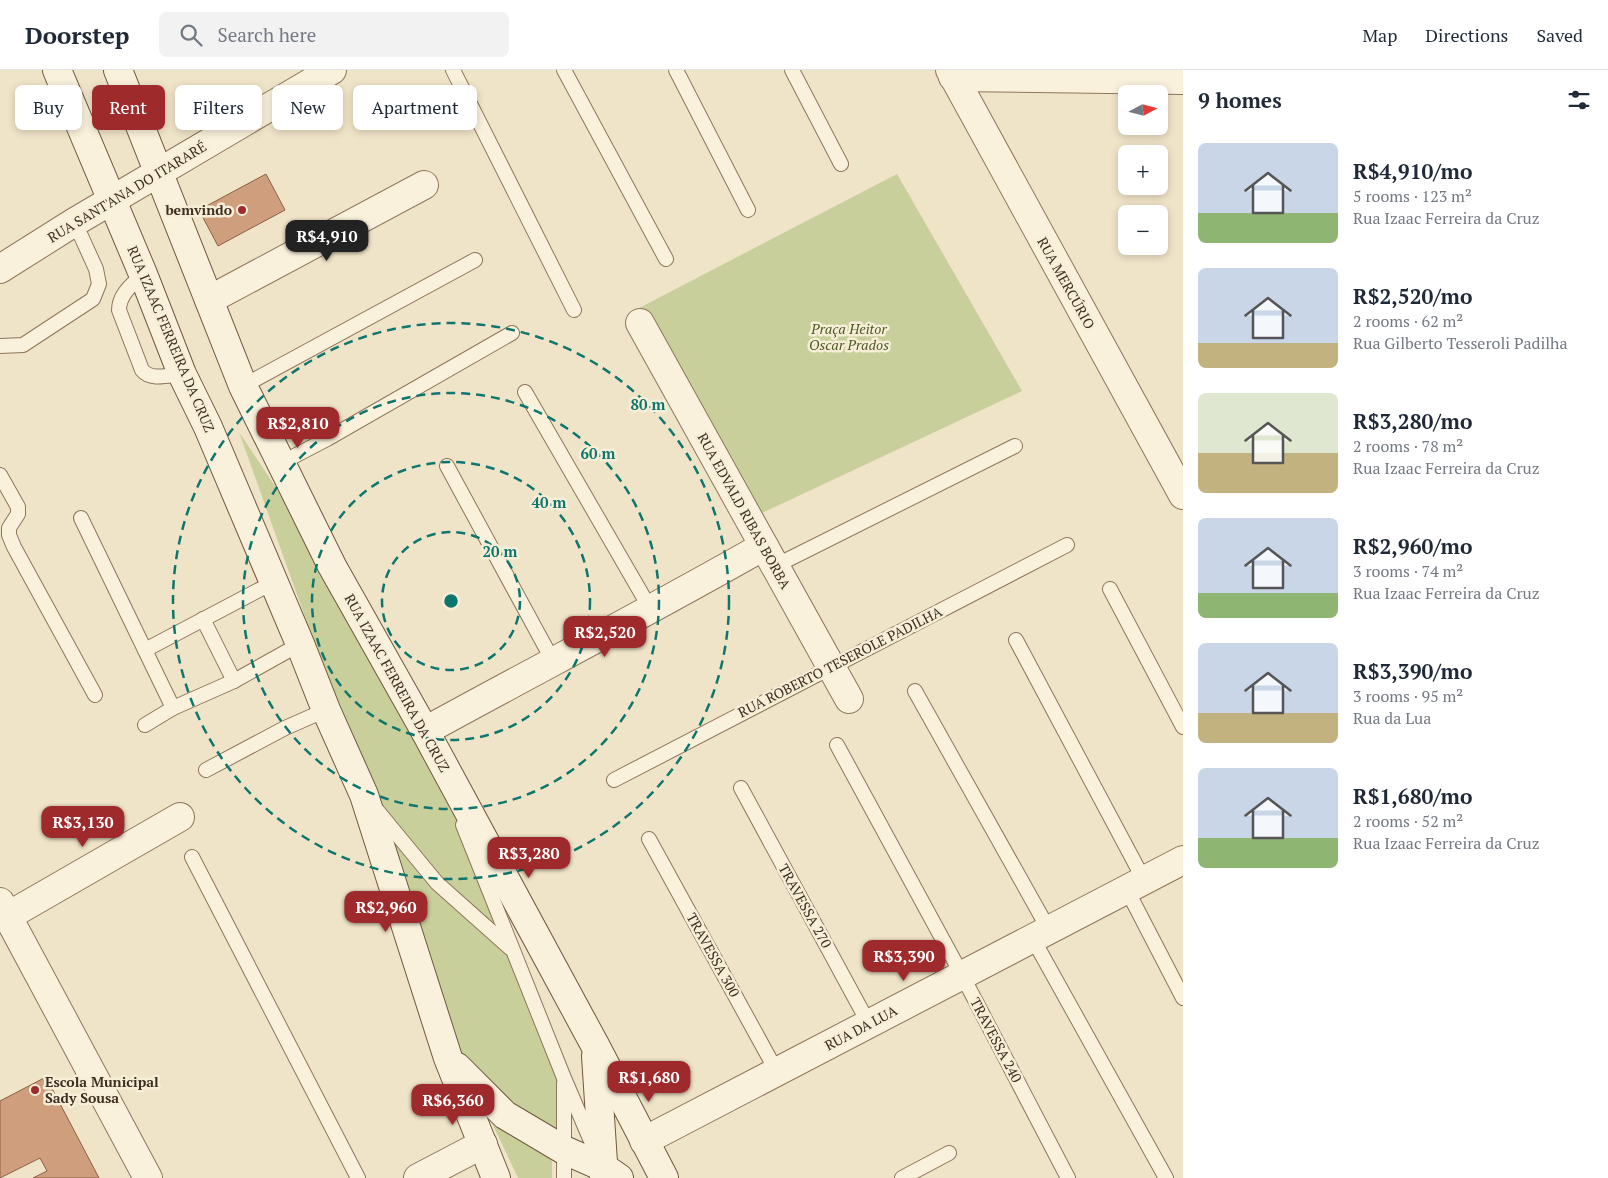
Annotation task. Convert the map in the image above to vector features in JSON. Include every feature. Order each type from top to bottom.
[{"type":"street","name":"RUA IZAAC FERREIRA DA CRUZ","points":[[56,70],[113,201],[182,374],[208,427],[326,710],[364,795],[448,1058],[496,1178]]},
{"type":"street","name":"RUA IZAAC FERREIRA DA CRUZ","points":[[118,70],[244,386],[281,463],[332,566],[425,731],[596,1047],[664,1178]]},
{"type":"street","name":"RUA SANT'ANA DO ITARARÉ","points":[[0,269],[73,223],[332,70]]},
{"type":"street","points":[[952,74],[1177,82]]},
{"type":"street","name":"RUA MERCÚRIO","points":[[952,74],[1183,495]]},
{"type":"street","points":[[209,300],[424,185]]},
{"type":"street","name":"RUA EDVALD RIBAS BORBA","points":[[640,323],[849,699]]},
{"type":"street","points":[[425,731],[651,610],[769,556]]},
{"type":"street","points":[[148,1178],[4,909],[180,817]]},
{"type":"street","name":"RUA DA LUA","points":[[644,1141],[1183,860]]},
{"type":"street","points":[[596,1047],[608,1174]]},
{"type":"street","points":[[448,1058],[505,1115],[608,1174]]},
{"type":"street","points":[[418,1178],[483,1144]]},
{"type":"lane","points":[[453,70],[574,310]]},
{"type":"lane","points":[[564,70],[666,259]]},
{"type":"lane","points":[[676,70],[748,210]]},
{"type":"lane","points":[[792,70],[841,164]]},
{"type":"lane","points":[[0,346],[23,345],[94,299],[99,284],[96,269],[73,223]]},
{"type":"lane","points":[[244,386],[475,260]]},
{"type":"lane","points":[[143,274],[122,296],[119,302],[119,310],[142,370],[146,374],[153,376],[182,374]]},
{"type":"lane","points":[[281,463],[327,439],[512,333]]},
{"type":"lane","points":[[525,392],[651,610]]},
{"type":"lane","points":[[769,556],[1015,446]]},
{"type":"lane","points":[[447,466],[553,661]]},
{"type":"lane","points":[[0,475],[18,507],[18,514],[9,528],[12,541],[95,695]]},
{"type":"lane","points":[[81,518],[173,708]]},
{"type":"lane","name":"RUA ROBERTO TESEROLE PADILHA","points":[[614,780],[1067,545]]},
{"type":"lane","points":[[145,650],[274,582]]},
{"type":"lane","points":[[1110,589],[1183,727]]},
{"type":"lane","points":[[203,619],[234,681]]},
{"type":"lane","points":[[1016,640],[1136,885],[1183,998]]},
{"type":"lane","points":[[145,725],[173,708],[234,681],[300,644]]},
{"type":"lane","points":[[915,691],[1166,1178]]},
{"type":"lane","points":[[206,770],[285,728],[326,710]]},
{"type":"lane","points":[[425,731],[564,1078],[608,1174]]},
{"type":"lane","name":"TRAVESSA 240","points":[[837,745],[962,975],[1068,1178]]},
{"type":"lane","name":"TRAVESSA 270","points":[[741,788],[870,1024]]},
{"type":"lane","points":[[364,795],[437,883],[513,951]]},
{"type":"lane","name":"TRAVESSA 300","points":[[649,839],[777,1072]]},
{"type":"lane","points":[[192,857],[358,1178]]},
{"type":"lane","points":[[564,1078],[564,1178]]},
{"type":"lane","points":[[902,1178],[949,1153]]},
{"type":"green space","name":"Praça Heitor Oscar Prados","points":[[897,174],[1022,391],[760,514],[639,308]]},
{"type":"green space","points":[[239,432],[338,581],[425,734],[506,939],[435,876],[368,794]]},
{"type":"green space","points":[[373,810],[510,955],[558,1072],[558,1139],[503,1107],[451,1055]]},
{"type":"green space","points":[[491,1121],[552,1160],[552,1178],[518,1178]]},
{"type":"building","name":"bemvindo","points":[[266,174],[285,210],[218,246],[199,210]]},
{"type":"building","points":[[46,1077],[99,1178],[33,1178],[47,1171],[40,1158],[0,1178],[0,1101]]},
{"type":"place","name":"bemvindo","points":[[242,210]]},
{"type":"place","name":"Escola Municipal Sady Sousa","points":[[35,1090]]}]
